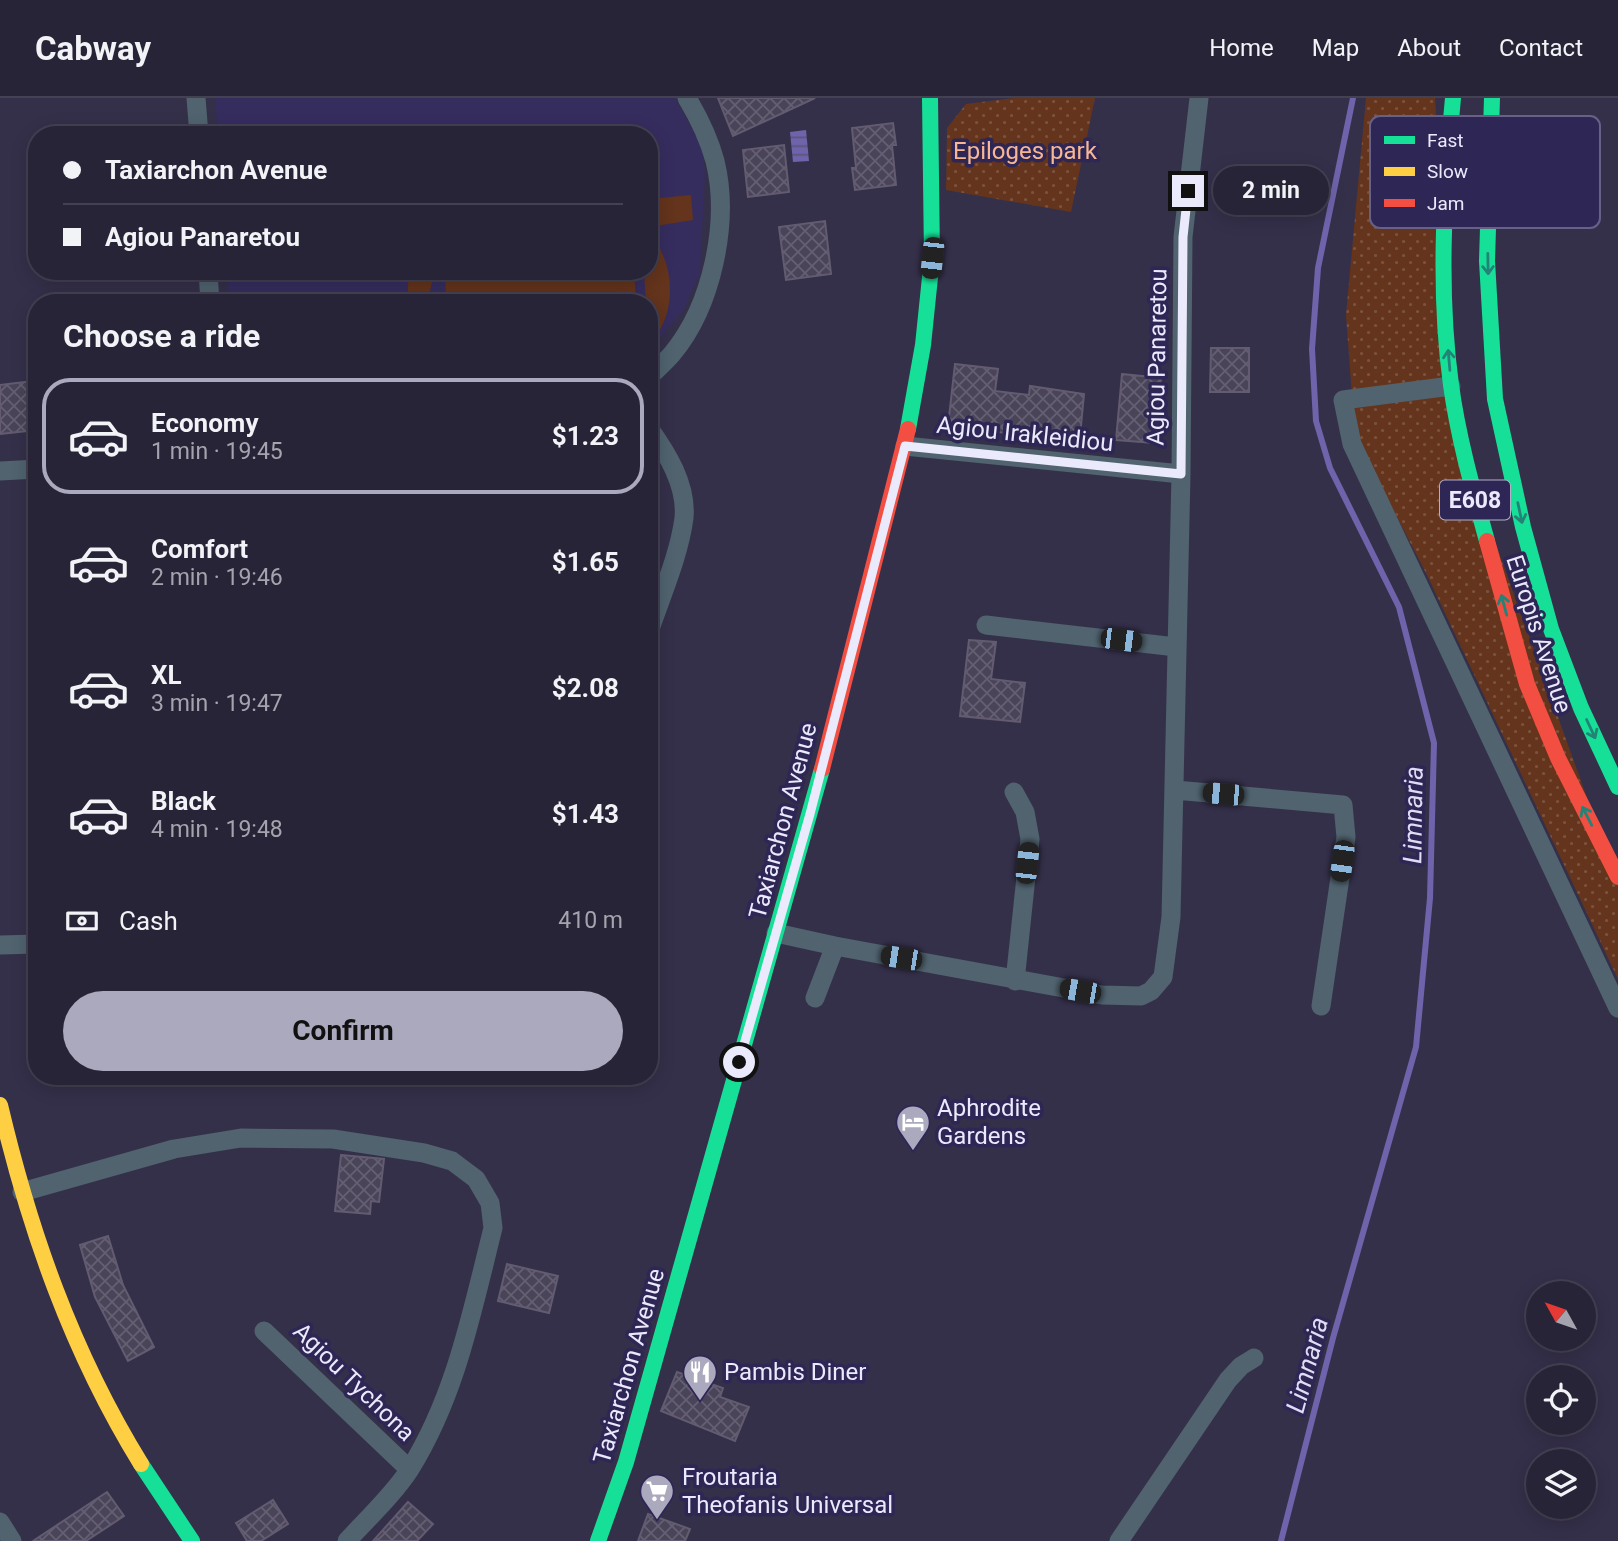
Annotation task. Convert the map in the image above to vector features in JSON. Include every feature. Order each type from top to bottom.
[{"type":"main road","name":"Taxiarchon Avenue","points":[[598,1541],[626,1462],[814,802],[905,446],[923,345],[932,258],[930,98]]},
{"type":"main road","name":"Europis Avenue","points":[[1451,116],[1453,98]]},
{"type":"main road","name":"Europis Avenue","points":[[1491,116],[1492,98]]},
{"type":"main road","name":"Europis Avenue","points":[[1445,228],[1444,299],[1451,386],[1476,506],[1527,684],[1558,758],[1618,877]]},
{"type":"main road","name":"Europis Avenue","points":[[1488,228],[1487,261],[1495,399],[1523,527],[1551,629],[1581,708],[1618,787]]},
{"type":"main road","points":[[0,1105],[22,1192],[45,1266],[71,1333],[103,1398],[136,1455],[192,1541]]},
{"type":"street","points":[[196,98],[198,126]]},
{"type":"street","points":[[658,367],[688,330],[712,276],[716,249],[719,188],[715,162],[704,129],[687,98]]},
{"type":"street","name":"Agiou Panaretou","points":[[1015,981],[1102,995],[1141,996],[1151,991],[1163,977],[1171,917],[1175,790],[1183,237],[1199,98]]},
{"type":"street","points":[[1451,386],[1343,400],[1352,444],[1618,1008]]},
{"type":"street","points":[[658,440],[667,453],[679,483],[684,516],[658,604]]},
{"type":"street","name":"Agiou Irakleidiou","points":[[905,446],[1181,474]]},
{"type":"street","points":[[0,471],[28,469]]},
{"type":"street","points":[[986,625],[1176,647]]},
{"type":"street","points":[[1175,790],[1343,805],[1346,836],[1321,1006]]},
{"type":"street","points":[[776,933],[1015,981],[1030,839],[1025,812],[1014,792]]},
{"type":"street","points":[[0,945],[28,944]]},
{"type":"street","points":[[815,998],[835,946]]},
{"type":"street","points":[[22,1192],[174,1149],[241,1138],[333,1139],[424,1153],[452,1161],[476,1179],[490,1203],[494,1228],[456,1374],[435,1425],[410,1469],[347,1541]]},
{"type":"street","name":"Agiou Tychona","points":[[264,1331],[410,1469]]},
{"type":"street","points":[[1119,1541],[1228,1380],[1241,1366],[1254,1359]]},
{"type":"street","points":[[0,1522],[12,1541]]},
{"type":"shaded area","points":[[215,98],[675,98],[702,148],[705,173],[700,273],[684,309],[658,340],[658,294],[228,294],[227,280],[658,280],[658,126],[217,126]]},
{"type":"shaded area","points":[[806,130],[809,161],[793,162],[790,132]]},
{"type":"green space","name":"Epiloges park","points":[[1014,98],[1095,98],[1071,212],[946,190],[947,128],[966,104]]},
{"type":"green space","points":[[1366,98],[1435,98],[1436,116],[1370,116],[1370,228],[1442,228],[1453,425],[1618,884],[1618,979],[1427,575],[1355,436],[1346,315]]},
{"type":"green space","points":[[691,195],[693,220],[658,226],[658,198]]},
{"type":"green space","points":[[658,245],[669,274],[670,289],[665,319],[658,333],[658,294],[645,294],[645,280],[658,280]]},
{"type":"green space","points":[[408,280],[432,280],[430,294],[408,294]]},
{"type":"green space","points":[[445,280],[635,280],[635,294],[446,294]]},
{"type":"building","points":[[718,98],[815,98],[733,136]]},
{"type":"building","points":[[893,123],[896,185],[855,190],[852,128]]},
{"type":"building","points":[[784,145],[789,192],[748,197],[743,150]]},
{"type":"building","points":[[825,221],[831,274],[786,280],[779,227]]},
{"type":"building","points":[[1211,348],[1249,348],[1249,392],[1210,392]]},
{"type":"building","points":[[955,364],[998,369],[995,391],[1029,395],[1030,386],[1084,394],[1080,436],[1015,431],[1014,434],[948,426]]},
{"type":"building","points":[[1122,374],[1161,378],[1154,443],[1116,440]]},
{"type":"building","points":[[28,382],[28,431],[0,434],[0,385]]},
{"type":"building","points":[[969,640],[996,642],[991,679],[1025,683],[1020,722],[960,716]]},
{"type":"building","points":[[341,1155],[384,1159],[379,1202],[371,1201],[370,1214],[335,1211]]},
{"type":"building","points":[[108,1236],[123,1285],[154,1347],[128,1361],[95,1297],[80,1245]]},
{"type":"building","points":[[507,1264],[558,1276],[549,1313],[498,1301]]},
{"type":"building","name":"Pambis Diner","points":[[677,1372],[723,1388],[720,1397],[749,1407],[735,1441],[661,1411]]},
{"type":"building","points":[[107,1492],[124,1516],[86,1541],[33,1541]]},
{"type":"building","points":[[273,1500],[288,1524],[261,1541],[247,1541],[236,1523]]},
{"type":"building","points":[[408,1502],[433,1524],[417,1541],[373,1541]]},
{"type":"building","name":"Froutaria Theofanis Universal","points":[[648,1514],[690,1529],[685,1541],[638,1541]]},
{"type":"waterway","name":"Limnaria","points":[[1281,1541],[1333,1338],[1416,1047],[1430,898],[1434,743],[1399,607],[1330,468],[1316,421],[1312,349],[1318,268],[1353,98]]},
{"type":"traffic: fast","points":[[908,429],[923,345],[932,258],[930,98]]},
{"type":"traffic: fast","points":[[1452,116],[1453,98]]},
{"type":"traffic: fast","points":[[1491,116],[1492,98]]},
{"type":"traffic: fast","points":[[1445,228],[1445,313],[1451,385],[1466,463],[1487,541]]},
{"type":"traffic: fast","points":[[1488,228],[1487,261],[1495,399],[1523,527],[1551,629],[1581,708],[1618,787]]},
{"type":"traffic: fast","points":[[598,1541],[626,1462],[822,769]]},
{"type":"traffic: fast","points":[[141,1464],[192,1541]]},
{"type":"traffic: slow","points":[[0,1105],[25,1199],[56,1290],[94,1379],[141,1464]]},
{"type":"traffic: jam","points":[[822,769],[908,429]]},
{"type":"traffic: jam","points":[[1487,541],[1527,684],[1558,758],[1618,877]]},
{"type":"place","name":"Aphrodite Gardens","points":[[913,1152]]},
{"type":"place","name":"Pambis Diner","points":[[700,1402]]},
{"type":"place","name":"Froutaria Theofanis Universal","points":[[657,1521]]},
{"type":"route","points":[[739,1062],[810,814],[905,446],[1181,474],[1183,237],[1188,191]]}]
